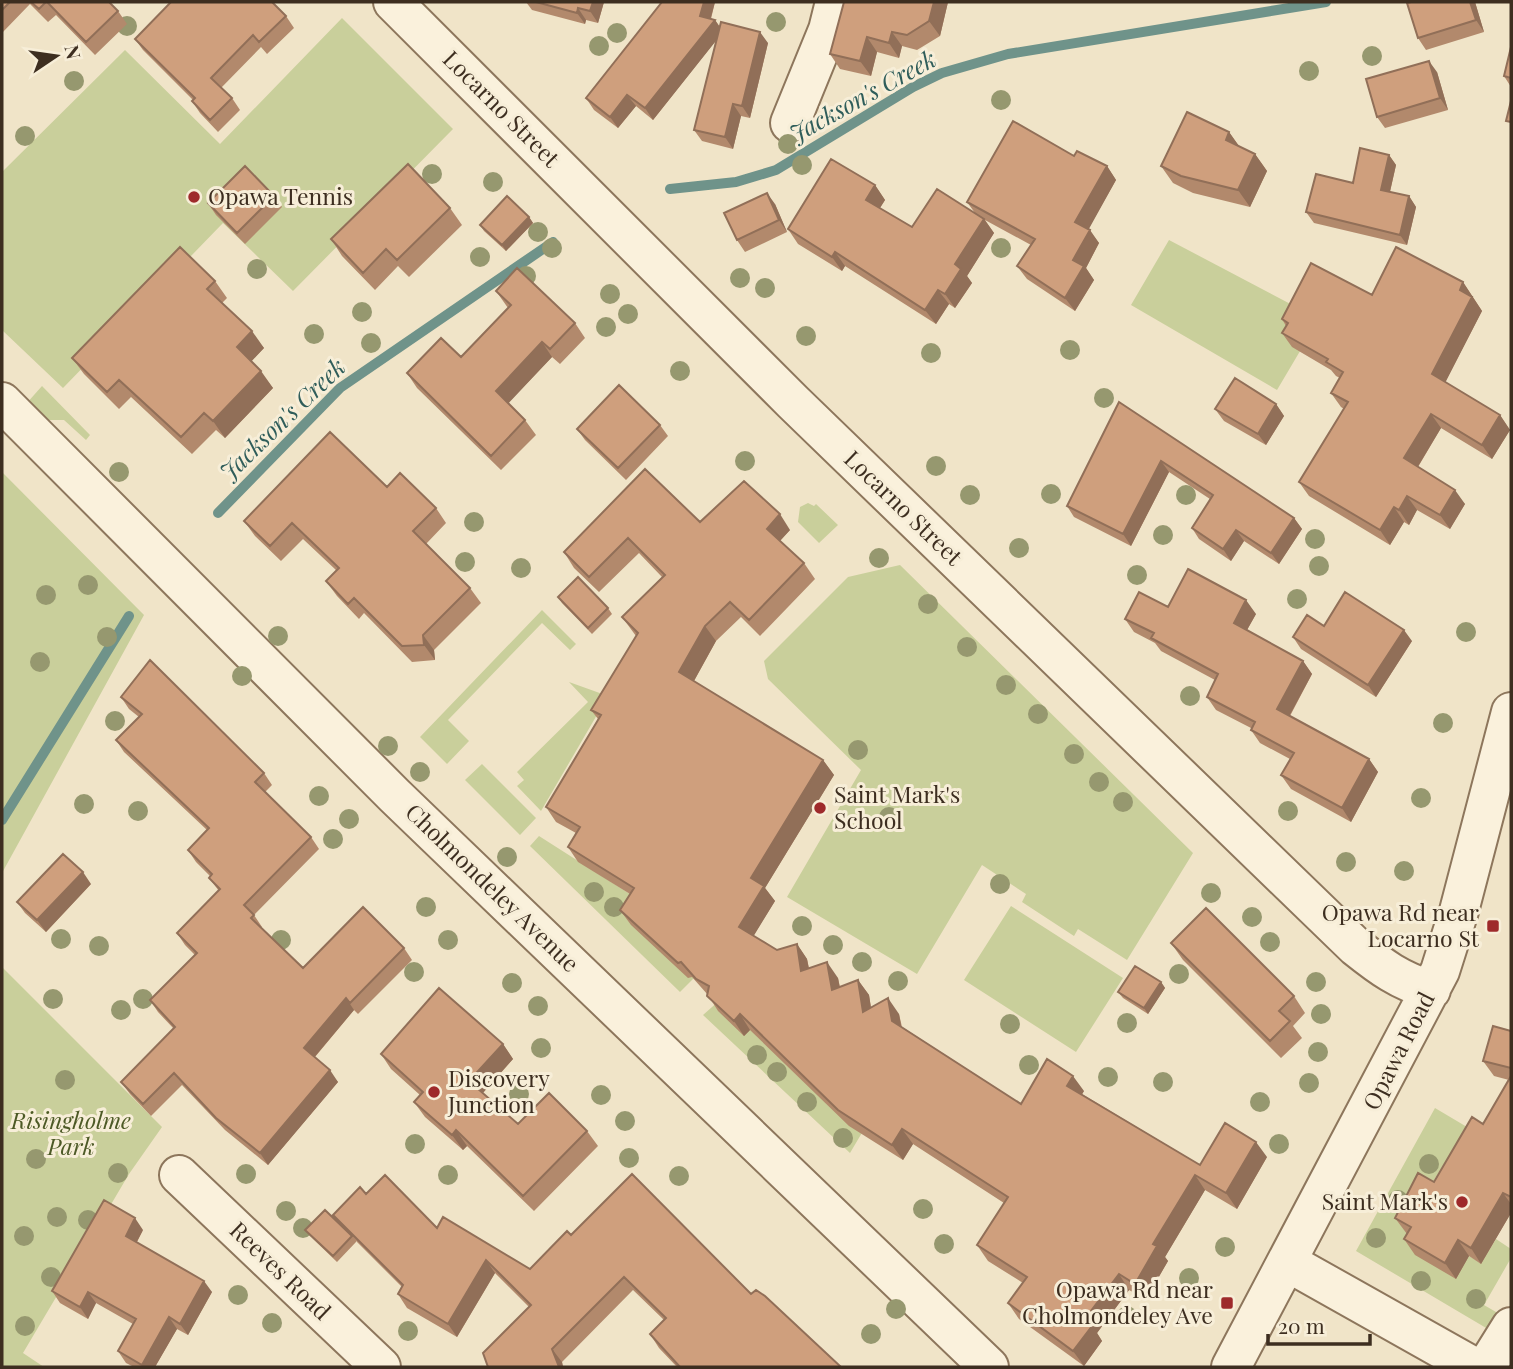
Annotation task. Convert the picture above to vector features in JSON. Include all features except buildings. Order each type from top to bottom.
[{"type":"street","name":"Locarno Street","points":[[393,2],[793,402],[1356,947],[1386,972],[1407,983],[1431,990]]},
{"type":"street","points":[[790,123],[828,30],[835,2]]},
{"type":"street","name":"Cholmondeley Avenue","points":[[2,402],[395,796],[989,1367]]},
{"type":"street","name":"Opawa Road","points":[[1231,1367],[1289,1263],[1431,990],[1460,911],[1511,712]]},
{"type":"street","name":"Reeves Road","points":[[179,1175],[381,1367]]},
{"type":"street","points":[[1289,1263],[1474,1367]]},
{"type":"street","points":[[1486,1367],[1511,1327]]},
{"type":"green space","name":"Opawa Tennis","points":[[342,18],[453,129],[293,291],[223,223],[63,388],[2,330],[2,172],[125,50],[220,144]]},
{"type":"green space","points":[[1169,240],[1319,319],[1277,390],[1131,305]]},
{"type":"green space","points":[[42,386],[90,435],[86,440],[64,420],[43,420],[26,404]]},
{"type":"green space","points":[[2,472],[144,615],[2,873]]},
{"type":"green space","points":[[808,503],[814,506],[816,504],[838,525],[819,543],[798,522],[800,507]]},
{"type":"green space","points":[[900,565],[1193,853],[1127,960],[1078,929],[1074,936],[1022,902],[1026,894],[982,865],[917,974],[787,897],[861,770],[768,679],[764,661],[848,577]]},
{"type":"green space","points":[[542,610],[576,644],[570,650],[542,623],[448,720],[469,741],[447,764],[420,737]]},
{"type":"green space","points":[[569,682],[608,696],[541,811],[517,786],[524,780],[517,772],[588,702]]},
{"type":"green space","points":[[482,764],[536,818],[520,835],[465,780]]},
{"type":"green space","points":[[539,836],[644,903],[696,976],[680,992],[530,846]]},
{"type":"green space","points":[[1011,906],[1123,978],[1076,1052],[964,980]]},
{"type":"green space","name":"Risingholme Park","points":[[2,967],[162,1127],[129,1174],[23,1353],[44,1367],[2,1367]]},
{"type":"green space","points":[[720,1000],[845,1121],[879,1104],[850,1153],[703,1015]]},
{"type":"green space","points":[[1435,1108],[1467,1127],[1429,1188],[1469,1256],[1481,1263],[1496,1239],[1511,1249],[1511,1258],[1484,1305],[1508,1319],[1498,1335],[1356,1251]]},
{"type":"waterway","name":"Jackson's Creek","points":[[670,189],[736,182],[776,170],[913,87],[942,73],[1008,54],[1326,2]]},
{"type":"waterway","name":"Jackson's Creek","points":[[218,513],[340,388],[553,242]]},
{"type":"waterway","name":"Jackson's Creek","points":[[2,820],[129,616]]},
{"type":"place","name":"Opawa Tennis","points":[[194,197]]},
{"type":"place","name":"Saint Mark's School","points":[[820,808]]},
{"type":"place","name":"Opawa Rd near Locarno St","points":[[1493,926]]},
{"type":"place","name":"Discovery Junction","points":[[434,1092]]},
{"type":"place","name":"Saint Mark's","points":[[1462,1202]]},
{"type":"place","name":"Opawa Rd near Cholmondeley Ave","points":[[1227,1303]]}]
